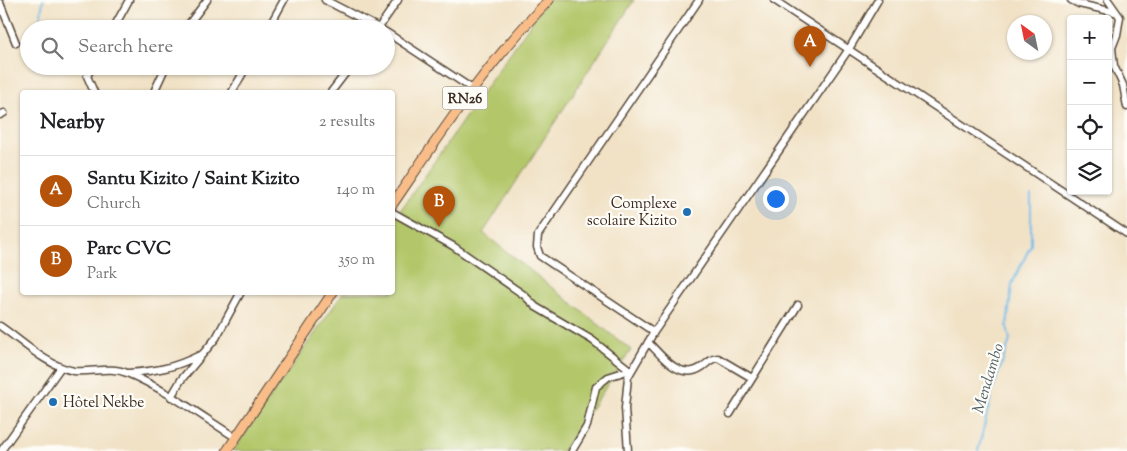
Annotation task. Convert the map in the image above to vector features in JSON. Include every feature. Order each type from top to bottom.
[{"type":"main road","name":"RN26","points":[[395,201],[472,88],[506,45],[549,0]]},
{"type":"main road","points":[[227,451],[331,295]]},
{"type":"street","points":[[118,20],[129,0]]},
{"type":"street","points":[[192,20],[206,0]]},
{"type":"street","points":[[273,20],[284,0]]},
{"type":"street","points":[[325,0],[364,20]]},
{"type":"street","points":[[384,20],[398,0]]},
{"type":"street","points":[[654,332],[540,256],[538,235],[699,0]]},
{"type":"street","points":[[774,0],[1127,234]]},
{"type":"street","points":[[628,451],[625,408],[626,385],[630,370],[654,332],[849,49],[878,0]]},
{"type":"street","points":[[1071,0],[1078,4],[1120,16]]},
{"type":"street","points":[[1108,0],[1127,23]]},
{"type":"street","points":[[0,3],[3,15],[16,43]]},
{"type":"street","points":[[1120,16],[1117,35],[1112,48],[1114,66],[1123,85],[1127,107]]},
{"type":"street","points":[[395,38],[472,88]]},
{"type":"street","points":[[88,75],[93,90]]},
{"type":"street","points":[[155,90],[162,75]]},
{"type":"street","points":[[233,90],[242,75]]},
{"type":"street","points":[[332,90],[343,75]]},
{"type":"street","points":[[395,214],[453,246],[524,295],[536,307],[592,340],[630,370]]},
{"type":"street","points":[[171,397],[201,354],[216,338],[239,295]]},
{"type":"street","points":[[730,414],[798,305]]},
{"type":"street","points":[[0,326],[61,367],[76,371],[116,370],[127,373],[171,397],[235,437]]},
{"type":"street","points":[[648,342],[672,366],[680,371],[694,372],[718,358],[752,378]]},
{"type":"street","points":[[127,373],[154,371],[178,366],[201,354]]},
{"type":"street","points":[[1,451],[61,367]]},
{"type":"street","points":[[572,451],[587,426],[594,392],[599,382],[630,370]]},
{"type":"green space","points":[[547,0],[634,0],[483,233],[631,350],[563,451],[233,451],[342,295],[395,295],[395,218]]},
{"type":"waterway","points":[[40,20],[43,0]]},
{"type":"waterway","name":"Mendambo","points":[[978,451],[993,389],[1010,340],[1007,326],[1012,284],[1031,245],[1031,196]]},
{"type":"place","name":"Santu Kizito / Saint Kizito","points":[[810,67]]},
{"type":"place","name":"Complexe scolaire Kizito","points":[[687,212]]},
{"type":"place","name":"Parc CVC","points":[[439,227]]},
{"type":"place","name":"Hôtel Nekbe","points":[[53,402]]}]
